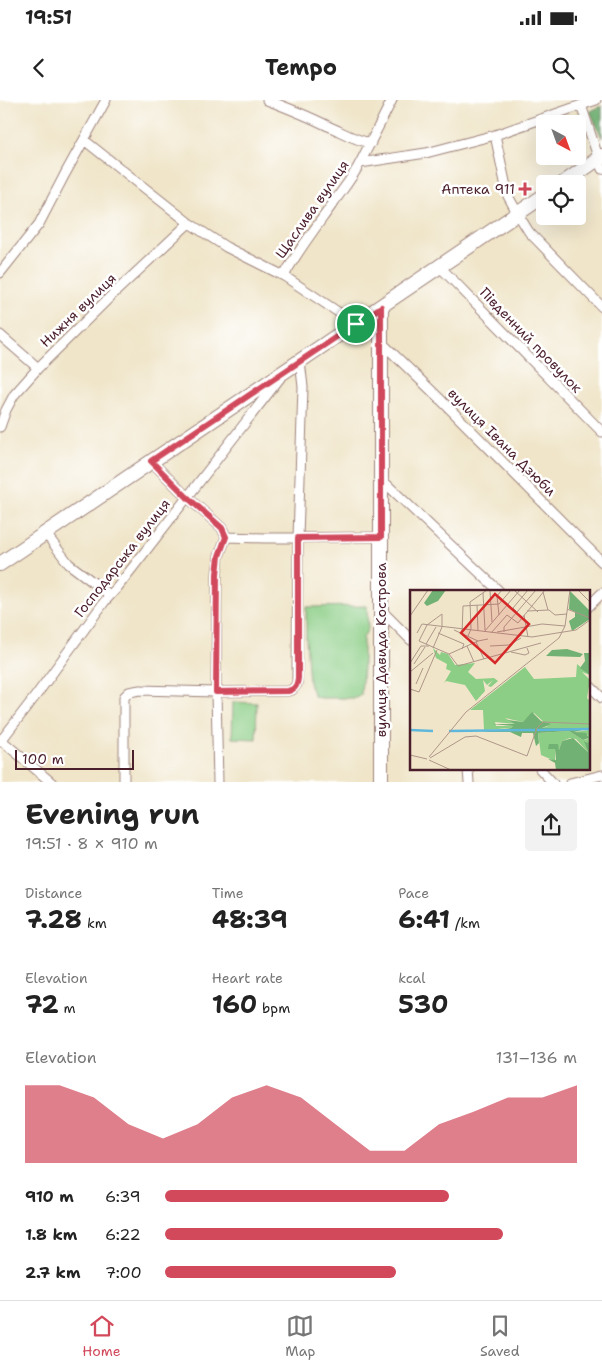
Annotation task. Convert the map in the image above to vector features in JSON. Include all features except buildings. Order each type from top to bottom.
[{"type":"street","points":[[0,273],[40,224],[64,174],[106,100]]},
{"type":"street","points":[[267,100],[341,131],[350,137],[371,143]]},
{"type":"street","points":[[360,163],[392,100]]},
{"type":"street","name":"Щаслива вулиця","points":[[284,276],[320,221],[354,176],[360,163],[426,153],[495,135],[596,100]]},
{"type":"street","points":[[577,175],[601,161],[581,105]]},
{"type":"street","points":[[495,135],[508,196],[529,232],[602,307]]},
{"type":"street","points":[[84,140],[189,223],[226,247],[284,276],[356,324]]},
{"type":"street","points":[[0,564],[536,202]]},
{"type":"street","name":"Нижня вулиця","points":[[0,427],[14,395],[38,368],[189,223]]},
{"type":"street","name":"Південний провулок","points":[[440,266],[602,432]]},
{"type":"street","name":"вулиця Давида Кострова","points":[[381,307],[381,782]]},
{"type":"street","points":[[0,335],[38,368]]},
{"type":"street","name":"вулиця Івана Дзюби","points":[[381,342],[602,562]]},
{"type":"street","points":[[124,782],[124,697],[126,694],[140,690],[288,691],[292,690],[297,684],[298,538],[303,387],[300,361]]},
{"type":"street","name":"Господарська вулиця","points":[[0,740],[110,595],[287,370]]},
{"type":"street","points":[[151,461],[222,528],[226,537],[219,556],[217,574],[216,692],[218,782]]},
{"type":"street","points":[[381,479],[497,590]]},
{"type":"street","points":[[46,534],[69,564],[110,595]]},
{"type":"street","points":[[226,537],[381,537]]},
{"type":"street","points":[[590,605],[602,593]]},
{"type":"street","points":[[381,610],[410,639]]},
{"type":"street","points":[[590,686],[602,698]]},
{"type":"street","points":[[0,740],[52,782]]},
{"type":"street","points":[[541,770],[553,782]]},
{"type":"street","points":[[570,782],[602,775]]},
{"type":"green space","points":[[602,106],[602,138],[590,111]]},
{"type":"green space","points":[[367,606],[368,629],[363,638],[361,695],[356,698],[320,698],[314,696],[309,683],[306,607]]},
{"type":"green space","points":[[233,702],[257,703],[256,739],[232,738]]},
{"type":"place","name":"Аптека 911","points":[[525,189]]},
{"type":"route","points":[[381,307],[381,537],[298,538],[298,678],[296,687],[288,691],[216,692],[217,574],[219,556],[226,533],[151,461],[356,324],[381,307]]}]
